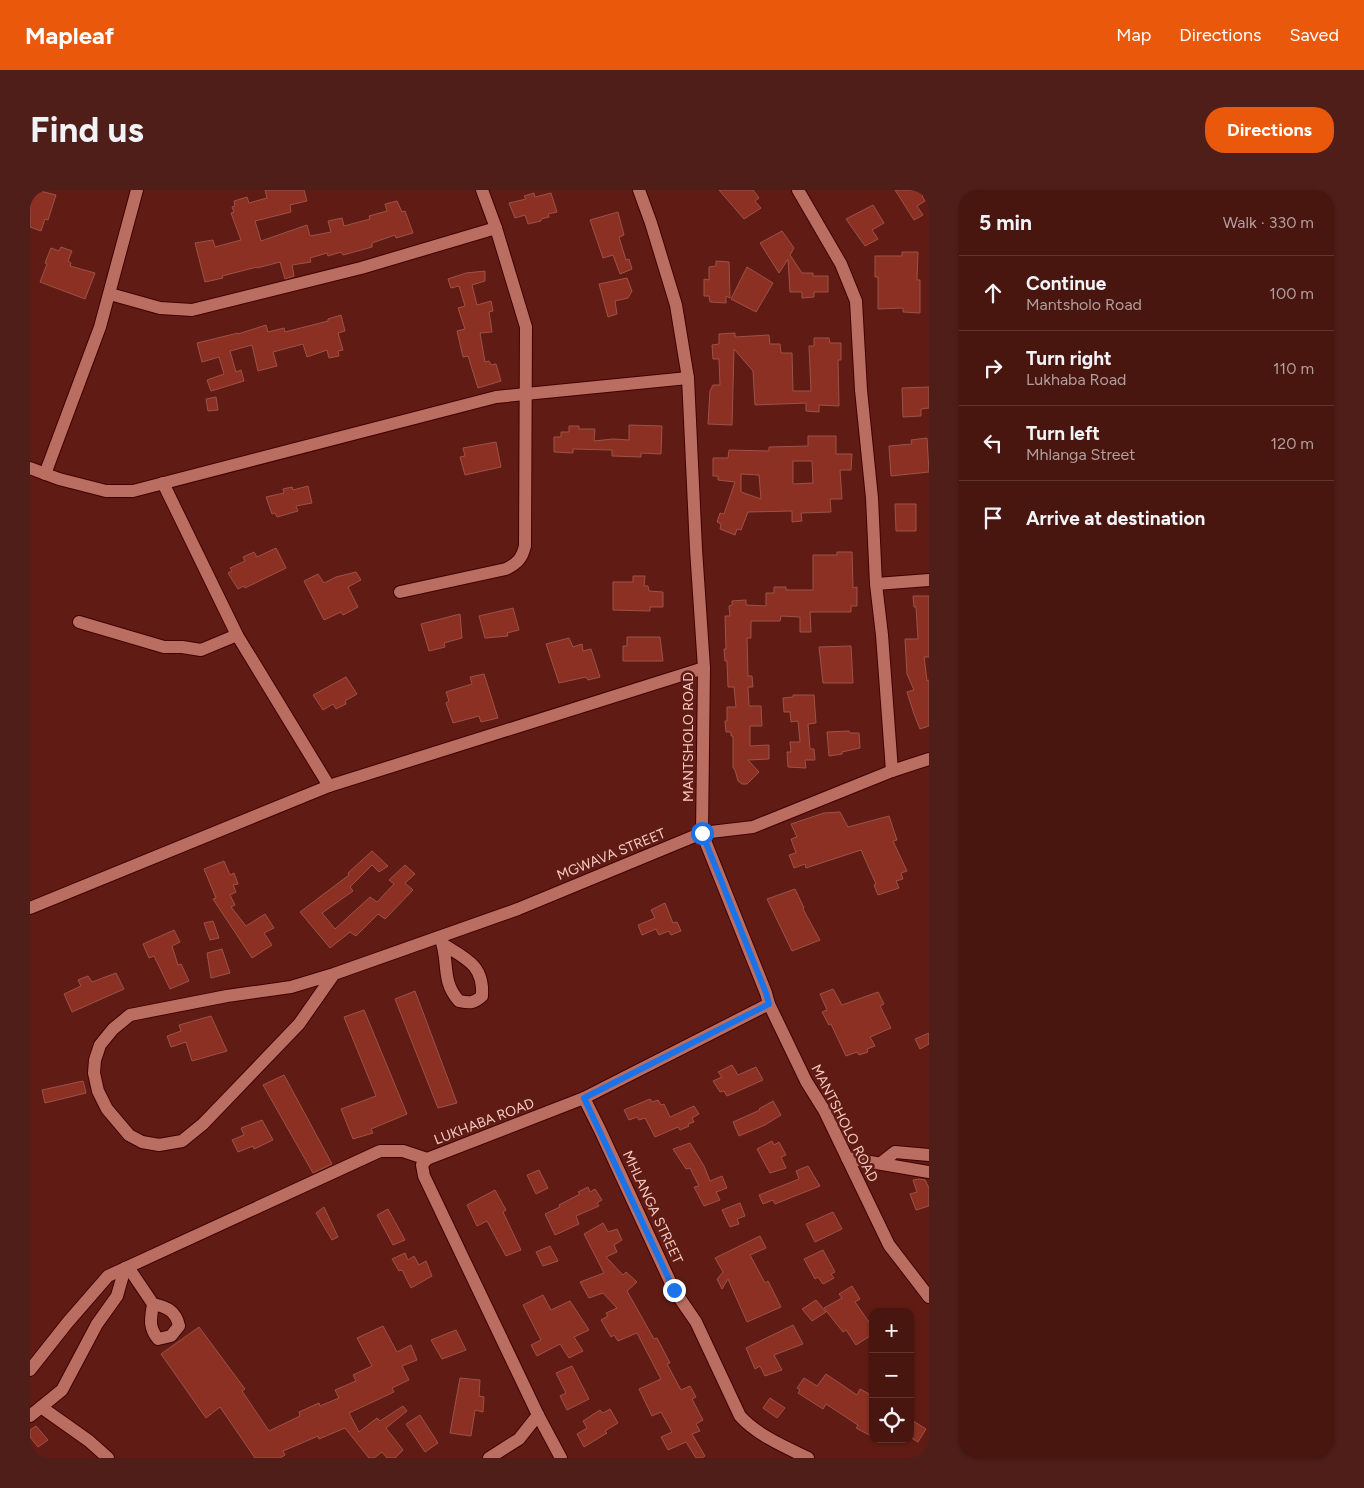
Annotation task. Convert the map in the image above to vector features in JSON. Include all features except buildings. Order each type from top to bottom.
[{"type":"street","points":[[45,474],[100,327],[137,190]]},
{"type":"street","points":[[400,592],[506,569],[515,565],[522,558],[525,546],[526,327],[496,228],[482,190]]},
{"type":"street","name":"MANTSHOLO ROAD","points":[[639,190],[676,305],[688,378],[704,668],[702,833],[769,1004],[806,1081],[824,1110],[889,1245],[929,1296]]},
{"type":"street","points":[[798,190],[841,264],[856,301],[861,390],[872,498],[876,584],[882,635],[892,771]]},
{"type":"street","points":[[110,294],[160,308],[192,310],[361,268],[496,228]]},
{"type":"street","points":[[30,468],[58,479],[106,491],[133,492],[496,396],[688,378]]},
{"type":"street","points":[[163,484],[237,635],[329,786]]},
{"type":"street","points":[[876,584],[929,580]]},
{"type":"street","points":[[79,622],[164,647],[201,650],[237,635]]},
{"type":"street","points":[[30,908],[329,786],[704,668]]},
{"type":"street","name":"MGWAVA STREET","points":[[334,974],[299,1024],[203,1124],[182,1141],[160,1145],[142,1142],[130,1136],[107,1109],[98,1091],[94,1073],[95,1060],[100,1045],[113,1029],[130,1015],[227,996],[290,987],[442,941],[702,833],[753,827],[892,771],[929,759]]},
{"type":"street","name":"LUKHABA ROAD","points":[[561,1458],[538,1415],[424,1176],[422,1165],[427,1159],[584,1098],[769,1004]]},
{"type":"street","name":"MHLANGA STREET","points":[[584,1098],[674,1290],[696,1322],[740,1416],[748,1424],[783,1446],[808,1458]]},
{"type":"street","points":[[30,1370],[108,1276],[380,1151],[403,1151],[427,1159]]},
{"type":"street","points":[[881,1163],[895,1152],[929,1155]]},
{"type":"street","points":[[847,1158],[929,1172]]},
{"type":"street","points":[[126,1267],[153,1304]]},
{"type":"street","points":[[30,1416],[62,1390],[97,1324],[117,1296],[126,1267]]},
{"type":"street","points":[[41,1407],[89,1441],[108,1458]]},
{"type":"street","points":[[489,1458],[519,1439],[538,1415]]},
{"type":"route","points":[[674,1290],[584,1098],[769,1004],[702,833]]}]
